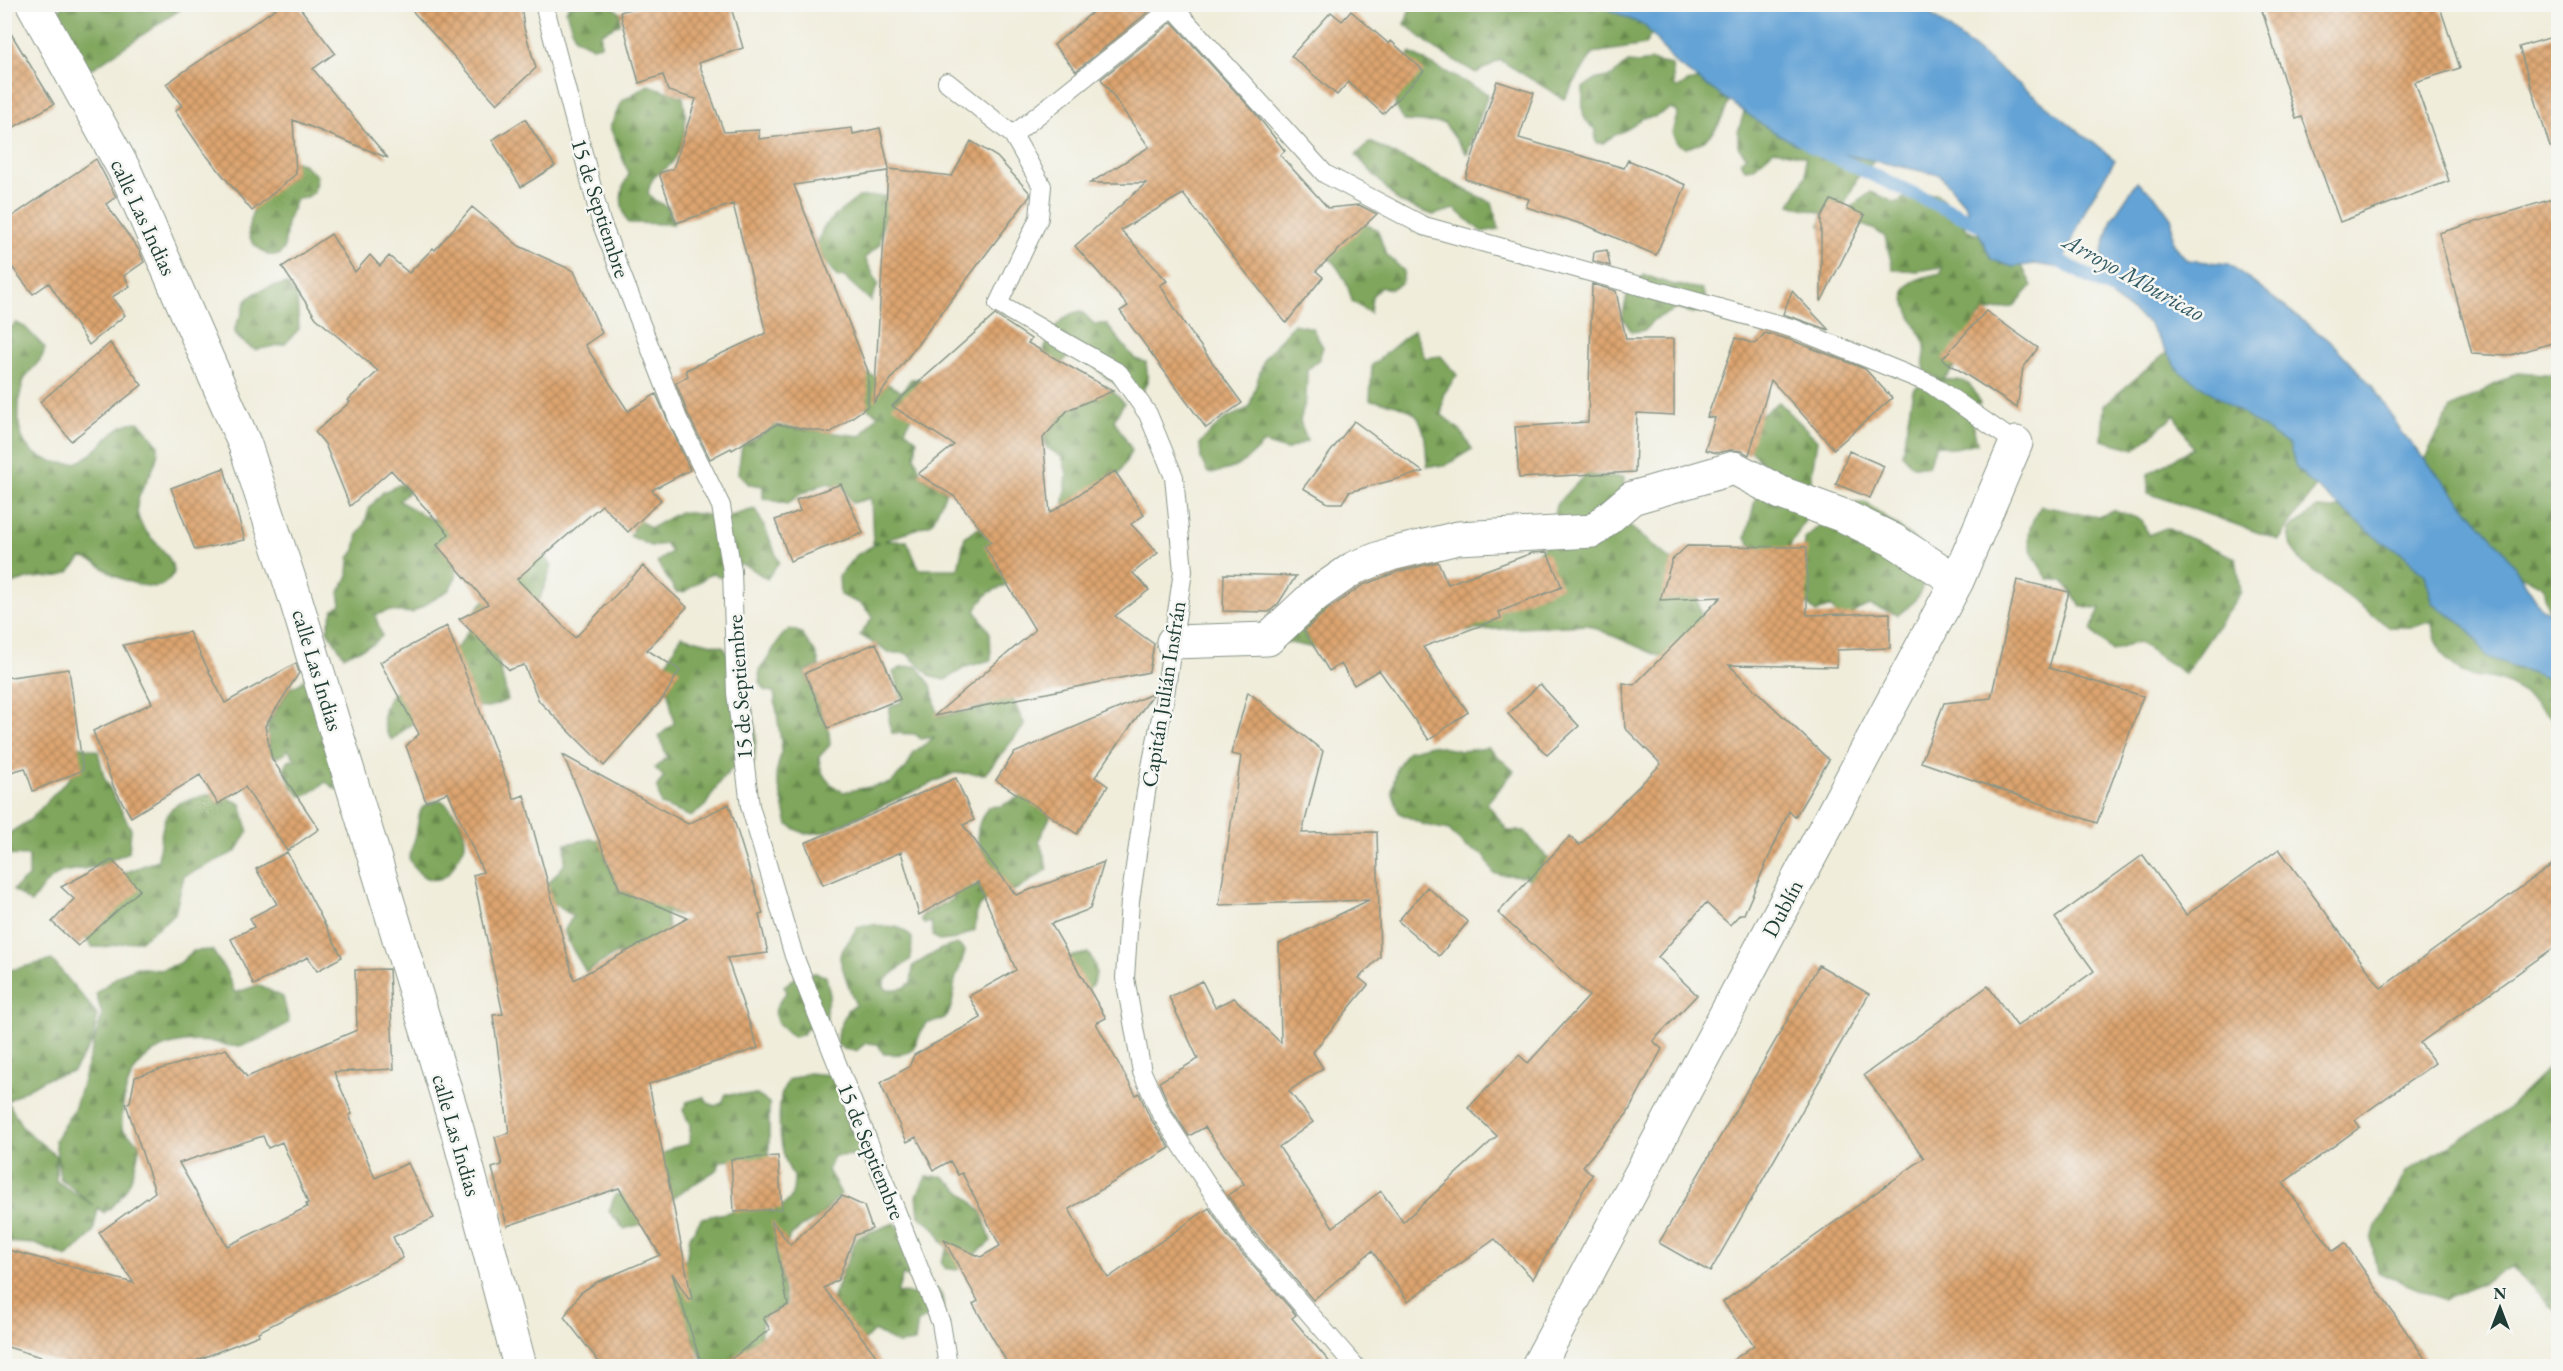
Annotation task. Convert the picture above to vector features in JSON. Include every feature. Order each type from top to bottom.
[{"type":"street","name":"calle Las Indias","points":[[33,4],[125,171],[245,445],[296,597],[457,1129],[520,1366]]},
{"type":"street","name":"Dublín","points":[[1538,1366],[1957,581],[2016,443]]},
{"type":"street","points":[[1173,642],[1268,639],[1315,596],[1344,575],[1354,568],[1382,557],[1458,538],[1593,531],[1632,498],[1734,468],[1781,493],[1844,516],[1893,540],[1957,581]]},
{"type":"lane","name":"15 de Septiembre","points":[[544,4],[601,222],[678,420],[721,506],[732,571],[736,693],[750,806],[794,956],[941,1323],[948,1366]]},
{"type":"lane","points":[[1012,135],[1173,7],[1324,174],[1424,226],[1795,329],[1931,384],[2016,443]]},
{"type":"lane","name":"Capitán Julián Insfrán","points":[[947,82],[1012,135],[1042,186],[1039,218],[998,304],[1119,374],[1148,414],[1174,477],[1183,571],[1164,702],[1146,792],[1129,912],[1125,978],[1142,1072],[1160,1112],[1237,1230],[1355,1366]]},
{"type":"green space","points":[[74,4],[187,5],[93,68],[72,68],[54,13],[62,7]]},
{"type":"green space","points":[[1652,4],[1664,10],[1645,45],[1593,53],[1564,99],[1500,60],[1476,73],[1435,49],[1405,24],[1411,5]]},
{"type":"green space","points":[[569,5],[611,5],[620,13],[620,24],[601,33],[601,45],[593,47],[575,38],[566,11]]},
{"type":"green space","points":[[1410,53],[1488,94],[1467,154],[1444,123],[1404,121],[1395,105]]},
{"type":"green space","points":[[1651,61],[1672,65],[1674,87],[1678,88],[1687,82],[1697,80],[1703,72],[1730,96],[1720,122],[1709,136],[1685,148],[1677,143],[1672,133],[1678,112],[1670,109],[1654,117],[1642,118],[1633,126],[1603,143],[1597,143],[1596,129],[1584,117],[1583,88],[1594,80],[1612,76],[1628,62]]},
{"type":"green space","points":[[1753,82],[1881,155],[1858,177],[1832,226],[1820,226],[1823,213],[1790,205],[1806,175],[1805,156],[1774,150],[1753,168],[1745,169],[1740,161],[1746,156],[1738,146],[1738,132]]},
{"type":"green space","points":[[648,85],[683,97],[686,123],[680,147],[673,162],[653,178],[648,193],[654,200],[668,207],[674,224],[628,223],[623,210],[622,192],[629,174],[610,127],[622,101]]},
{"type":"green space","points":[[1370,142],[1492,203],[1499,229],[1482,232],[1455,209],[1433,215],[1399,202],[1356,155]]},
{"type":"green space","points":[[286,157],[303,164],[317,176],[314,192],[307,197],[296,199],[287,223],[284,249],[279,255],[268,255],[254,244],[249,235],[249,224],[258,200]]},
{"type":"green space","points":[[1871,192],[1896,203],[1911,193],[1937,194],[1951,206],[1966,229],[2015,252],[2032,286],[2013,307],[1984,312],[1977,319],[1976,347],[1942,380],[1926,373],[1925,344],[1911,316],[1905,290],[1916,280],[1941,273],[1942,267],[1917,271],[1893,269],[1885,237],[1859,224],[1851,207]]},
{"type":"green space","points":[[886,196],[905,206],[896,216],[884,216],[880,244],[865,258],[878,284],[871,301],[843,276],[838,278],[824,260],[817,246],[823,228],[859,197]]},
{"type":"green space","points":[[1361,223],[1377,229],[1386,254],[1404,271],[1402,283],[1391,289],[1381,287],[1372,296],[1370,313],[1352,301],[1342,275],[1325,254]]},
{"type":"green space","points":[[1644,275],[1670,284],[1702,289],[1711,308],[1693,313],[1676,309],[1653,320],[1645,330],[1632,332],[1622,317],[1628,292]]},
{"type":"green space","points":[[286,284],[297,296],[299,329],[285,344],[255,350],[240,340],[235,333],[245,303],[258,292]]},
{"type":"green space","points":[[2175,310],[2331,465],[2279,540],[2148,493],[2148,474],[2193,448],[2175,415],[2135,449],[2102,440],[2104,405],[2166,353]]},
{"type":"green space","points":[[1081,311],[1094,324],[1106,324],[1135,359],[1146,362],[1148,382],[1137,399],[1104,376],[1075,346],[1065,360],[1052,370],[1040,359],[1060,322],[1072,313]]},
{"type":"green space","points":[[16,323],[25,327],[45,348],[40,360],[25,378],[19,401],[19,428],[26,445],[31,450],[45,459],[62,463],[78,462],[91,454],[122,426],[139,422],[158,444],[158,454],[140,494],[137,510],[143,528],[168,556],[172,564],[174,573],[162,585],[155,587],[130,582],[114,575],[95,562],[82,558],[69,572],[60,576],[31,578],[5,586],[4,333]]},
{"type":"green space","points":[[1293,324],[1312,328],[1323,347],[1318,361],[1307,370],[1306,399],[1300,421],[1307,441],[1286,450],[1264,443],[1239,465],[1208,473],[1201,459],[1200,443],[1223,420],[1249,408],[1264,359]]},
{"type":"green space","points":[[1414,330],[1425,358],[1441,356],[1457,375],[1443,395],[1442,415],[1460,430],[1472,449],[1445,466],[1427,466],[1422,425],[1417,417],[1400,406],[1370,400],[1372,365]]},
{"type":"green space","points":[[864,371],[902,392],[911,379],[920,379],[925,387],[905,430],[917,440],[915,457],[922,477],[946,492],[932,523],[884,541],[907,541],[919,569],[958,569],[965,536],[982,526],[1005,521],[1012,582],[988,593],[975,610],[990,633],[991,660],[966,667],[945,680],[932,677],[906,653],[890,653],[860,635],[873,617],[861,604],[840,595],[839,576],[855,556],[879,542],[873,543],[871,498],[852,503],[844,487],[826,483],[801,494],[787,504],[763,498],[763,486],[749,484],[738,473],[742,446],[776,426],[861,436],[878,415],[866,407]]},
{"type":"green space","points":[[2518,372],[2558,375],[2558,624],[2551,622],[2543,587],[2475,550],[2419,470],[2451,408]]},
{"type":"green space","points":[[1926,379],[1960,380],[1971,387],[1980,404],[1970,403],[1969,409],[1977,443],[1955,448],[1936,445],[1928,466],[1913,466],[1902,454],[1913,390]]},
{"type":"green space","points":[[1105,385],[1124,403],[1114,420],[1132,450],[1119,474],[1063,510],[1067,474],[1062,457],[1046,447],[1044,438],[1062,417],[1059,408],[1073,408],[1085,404]]},
{"type":"green space","points":[[1779,402],[1817,440],[1805,520],[1778,567],[1769,569],[1746,538],[1763,466],[1740,436],[1745,426]]},
{"type":"green space","points":[[1585,475],[1624,477],[1622,520],[1692,577],[1705,630],[1680,665],[1588,625],[1475,630],[1334,652],[1285,642],[1298,614],[1458,591],[1514,578],[1549,541],[1556,505]]},
{"type":"green space","points":[[401,484],[411,489],[399,501],[432,520],[450,509],[458,521],[446,541],[457,575],[449,590],[412,613],[388,611],[375,615],[382,636],[373,644],[344,656],[327,630],[333,610],[341,604],[339,592],[348,576],[349,558],[355,550],[358,534],[364,525],[370,507],[383,492]]},
{"type":"green space","points":[[1865,502],[1912,537],[1926,552],[1924,581],[1919,595],[1898,615],[1869,605],[1842,621],[1830,606],[1816,613],[1795,590],[1803,571],[1805,538],[1839,503]]},
{"type":"green space","points":[[2041,506],[2098,517],[2115,510],[2142,520],[2148,535],[2166,528],[2236,558],[2241,592],[2185,674],[2138,642],[2112,651],[2091,630],[2100,608],[2081,607],[2063,581],[2048,579],[2032,552],[2029,535],[2034,517]]},
{"type":"green space","points":[[2347,506],[2558,652],[2558,724],[2532,700],[2510,685],[2498,680],[2470,675],[2454,667],[2439,647],[2431,621],[2414,627],[2389,627],[2303,563],[2292,548],[2289,530],[2317,508],[2333,509]]},
{"type":"green space","points":[[755,509],[779,562],[767,579],[740,564],[724,579],[712,573],[684,592],[676,592],[657,562],[671,552],[666,544],[651,546],[630,536],[638,520],[651,528],[680,512],[727,517]]},
{"type":"green space","points":[[544,556],[552,566],[540,598],[510,627],[492,652],[499,663],[508,700],[487,708],[463,703],[421,716],[392,740],[384,725],[385,708],[390,697],[432,670],[451,654],[466,635],[472,614],[523,558]]},
{"type":"green space","points":[[790,629],[802,633],[817,657],[819,666],[804,672],[829,732],[830,745],[819,757],[821,769],[825,778],[843,792],[891,783],[907,767],[914,752],[935,737],[921,739],[915,734],[892,733],[889,724],[890,707],[903,701],[893,672],[902,667],[916,666],[931,685],[938,716],[970,711],[998,701],[1013,700],[1025,725],[985,774],[954,773],[825,832],[805,834],[788,825],[776,774],[782,749],[774,692],[766,691],[760,682],[759,670]]},
{"type":"green space","points":[[681,636],[724,647],[753,712],[756,736],[754,763],[732,769],[721,780],[705,806],[691,817],[661,805],[657,786],[664,777],[655,768],[667,757],[659,736],[674,723],[664,668]]},
{"type":"green space","points":[[308,672],[337,790],[326,782],[307,795],[301,796],[291,785],[284,768],[289,761],[296,759],[287,749],[285,754],[277,757],[271,754],[267,725],[290,688],[301,683]]},
{"type":"green space","points":[[1431,745],[1461,751],[1488,748],[1514,771],[1487,803],[1508,831],[1525,831],[1540,850],[1574,883],[1538,886],[1524,876],[1494,874],[1484,855],[1466,847],[1449,830],[1425,825],[1399,813],[1392,791],[1397,767],[1408,751]]},
{"type":"green space","points":[[79,746],[98,751],[104,777],[131,829],[129,852],[95,867],[61,872],[44,885],[31,903],[13,890],[29,876],[29,856],[8,855],[8,834],[30,820],[73,774]]},
{"type":"green space","points":[[217,793],[241,804],[248,831],[237,851],[184,876],[175,913],[141,940],[92,947],[86,939],[119,875],[158,860],[162,829],[170,811],[186,800]]},
{"type":"green space","points":[[1021,796],[1038,803],[1050,817],[1039,840],[1048,869],[1020,888],[988,899],[977,909],[975,930],[956,939],[940,941],[933,936],[931,922],[924,924],[921,919],[923,915],[955,898],[947,891],[964,860],[971,888],[999,873],[979,842],[978,827],[988,807],[1001,806]]},
{"type":"green space","points":[[441,800],[458,819],[465,843],[446,875],[440,879],[426,878],[414,867],[409,858],[422,808],[428,803]]},
{"type":"green space","points":[[591,839],[607,841],[605,858],[620,890],[637,898],[652,887],[689,904],[679,915],[666,913],[668,928],[661,943],[649,952],[615,954],[586,972],[564,931],[573,916],[545,898],[545,887],[564,865],[566,844]]},
{"type":"green space","points":[[873,924],[903,929],[912,938],[911,959],[884,981],[884,987],[888,990],[904,988],[911,982],[913,966],[941,949],[957,944],[965,950],[955,981],[952,1006],[948,1014],[941,1020],[926,1023],[915,1045],[909,1052],[903,1054],[884,1054],[878,1044],[866,1043],[856,1051],[844,1049],[837,1044],[838,1030],[847,1010],[856,1005],[840,956],[857,927]]},
{"type":"green space","points":[[212,950],[227,973],[235,993],[258,985],[283,997],[289,1022],[265,1037],[239,1046],[212,1042],[172,1044],[143,1060],[133,1073],[126,1089],[122,1129],[140,1144],[130,1183],[120,1198],[104,1213],[98,1208],[93,1233],[67,1257],[35,1244],[5,1242],[4,964],[11,970],[52,960],[97,1014],[93,1041],[73,1071],[45,1079],[7,1101],[23,1128],[56,1156],[56,1181],[93,1205],[60,1178],[55,1140],[75,1107],[102,1015],[96,993],[121,974],[137,967],[160,970],[180,963],[193,951]]},
{"type":"green space","points":[[1088,953],[1096,969],[1096,975],[1091,986],[1073,1003],[1057,962]]},
{"type":"green space","points":[[815,973],[826,976],[830,995],[826,1007],[827,1018],[817,1031],[808,1026],[803,1034],[794,1037],[777,1022],[777,1005],[787,992],[784,986],[799,975]]},
{"type":"green space","points":[[2558,1059],[2558,1313],[2512,1268],[2445,1300],[2377,1272],[2371,1238],[2406,1172],[2503,1113]]},
{"type":"green space","points":[[808,1073],[832,1075],[846,1097],[839,1097],[863,1140],[862,1155],[834,1156],[828,1170],[841,1194],[818,1218],[790,1236],[779,1264],[786,1305],[763,1317],[759,1346],[771,1366],[723,1366],[703,1361],[668,1277],[686,1260],[690,1236],[702,1218],[766,1204],[772,1212],[788,1202],[792,1194],[794,1176],[789,1169],[781,1138],[779,1116],[781,1097],[788,1080]]},
{"type":"green space","points":[[726,1094],[757,1095],[769,1103],[769,1158],[720,1161],[718,1169],[678,1194],[649,1222],[624,1229],[609,1211],[615,1195],[661,1184],[657,1158],[672,1148],[690,1144],[690,1125],[683,1110],[687,1102],[704,1097],[708,1103],[715,1106],[722,1103]]},
{"type":"green space","points":[[943,1176],[982,1214],[991,1241],[957,1270],[944,1268],[941,1261],[948,1247],[941,1241],[937,1230],[919,1216],[917,1195],[926,1177]]},
{"type":"green space","points":[[895,1223],[919,1256],[911,1276],[906,1277],[903,1274],[897,1293],[915,1294],[932,1287],[943,1298],[943,1309],[918,1322],[915,1342],[898,1344],[874,1331],[865,1340],[858,1336],[855,1327],[844,1330],[833,1320],[844,1313],[832,1299],[857,1237]]},
{"type":"water","points":[[1599,5],[1919,5],[2115,160],[2088,204],[2060,268],[2035,264],[2013,267],[1992,260],[1964,203],[1940,175],[1796,144],[1769,129],[1676,64],[1645,26]]},
{"type":"water","points":[[2137,182],[2156,197],[2172,219],[2173,243],[2187,260],[2229,264],[2333,344],[2373,387],[2405,437],[2505,552],[2540,606],[2558,619],[2558,696],[2547,678],[2485,656],[2475,638],[2464,625],[2433,604],[2425,575],[2403,554],[2379,540],[2308,480],[2296,467],[2289,445],[2179,371],[2148,323],[2112,297],[2102,252],[2112,219]]},
{"type":"building","points":[[282,4],[297,4],[335,53],[313,69],[388,158],[293,120],[296,174],[252,211],[202,150],[175,111],[182,106],[166,84]]},
{"type":"building","points":[[406,4],[521,4],[524,28],[536,68],[497,104]]},
{"type":"building","points":[[648,4],[730,4],[743,48],[699,63],[724,132],[759,130],[759,139],[852,128],[853,134],[880,128],[889,169],[952,176],[971,141],[997,157],[1030,193],[874,402],[888,171],[794,185],[868,371],[868,406],[830,433],[777,424],[732,450],[731,448],[710,459],[688,414],[676,383],[688,376],[686,370],[766,333],[733,204],[676,223],[659,173],[673,169],[696,99],[668,91],[663,75],[639,83],[620,12]]},
{"type":"building","points":[[1102,4],[1158,4],[1076,71],[1054,45]]},
{"type":"building","points":[[2260,4],[2439,4],[2460,68],[2415,82],[2449,181],[2340,222],[2302,117],[2296,119]]},
{"type":"building","points":[[1351,11],[1389,44],[1391,41],[1424,71],[1383,114],[1348,82],[1337,95],[1291,56],[1331,12],[1342,21]]},
{"type":"building","points":[[4,22],[54,104],[4,133]]},
{"type":"building","points":[[1172,22],[1256,114],[1285,151],[1280,155],[1328,208],[1359,205],[1377,214],[1316,271],[1323,277],[1286,323],[1183,194],[1121,230],[1167,281],[1160,285],[1186,326],[1242,403],[1206,428],[1120,311],[1128,306],[1075,246],[1146,183],[1090,183],[1149,147],[1101,79]]},
{"type":"building","points":[[2559,35],[2559,146],[2550,147],[2519,47]]},
{"type":"building","points":[[1497,81],[1534,93],[1519,138],[1624,168],[1628,160],[1686,185],[1656,255],[1588,226],[1526,207],[1529,199],[1465,179]]},
{"type":"building","points":[[525,119],[555,166],[521,187],[492,140]]},
{"type":"building","points":[[96,159],[116,197],[106,204],[139,250],[144,262],[124,276],[130,286],[112,297],[125,315],[89,345],[49,283],[33,294],[4,257],[4,222]]},
{"type":"building","points":[[2559,197],[2559,341],[2507,356],[2472,354],[2439,233]]},
{"type":"building","points":[[1831,200],[1865,215],[1821,302],[1821,218]]},
{"type":"building","points":[[472,207],[519,246],[574,271],[602,333],[585,345],[628,411],[656,394],[690,470],[652,490],[661,500],[628,532],[602,505],[517,579],[575,638],[643,566],[687,607],[647,650],[680,670],[664,697],[604,766],[539,701],[524,665],[509,670],[459,619],[488,604],[437,545],[449,534],[391,470],[350,506],[325,444],[315,432],[350,402],[348,400],[378,371],[316,318],[282,267],[331,234],[355,272],[370,255],[380,266],[389,256],[409,273],[433,248],[435,250]]},
{"type":"building","points":[[1607,250],[1610,266],[1593,261],[1594,252]]},
{"type":"building","points":[[1592,284],[1616,291],[1626,339],[1674,339],[1674,415],[1637,413],[1635,472],[1519,478],[1515,427],[1588,422]]},
{"type":"building","points":[[1792,291],[1829,330],[1783,314]]},
{"type":"building","points":[[1986,311],[2038,348],[2023,368],[2017,408],[1942,359]]},
{"type":"building","points":[[995,315],[1031,339],[1028,343],[1113,391],[1068,410],[1043,438],[1050,513],[1115,471],[1144,515],[1131,524],[1158,553],[1133,573],[1149,590],[1115,616],[1154,644],[1149,672],[934,716],[1035,630],[984,546],[991,542],[955,497],[918,474],[954,445],[892,406]]},
{"type":"building","points":[[1765,333],[1791,340],[1865,369],[1892,398],[1834,449],[1771,380],[1749,455],[1742,451],[1730,450],[1717,453],[1705,450],[1715,418],[1707,417],[1736,338],[1755,344]]},
{"type":"building","points":[[110,343],[142,385],[71,441],[40,402]]},
{"type":"building","points":[[1354,421],[1423,472],[1349,492],[1342,503],[1328,503],[1303,488]]},
{"type":"building","points":[[1849,451],[1884,466],[1870,498],[1836,484]]},
{"type":"building","points":[[224,468],[245,540],[195,550],[171,488]]},
{"type":"building","points":[[841,484],[863,533],[790,561],[775,520],[800,511],[796,500]]},
{"type":"building","points":[[1687,546],[1807,547],[1807,615],[1890,613],[1890,648],[1837,650],[1837,667],[1729,665],[1829,760],[1795,817],[1789,811],[1744,914],[1740,914],[1730,925],[1706,903],[1658,957],[1697,995],[1653,1041],[1662,1049],[1627,1114],[1583,1166],[1592,1175],[1533,1279],[1495,1239],[1408,1301],[1372,1251],[1313,1300],[1246,1223],[1228,1195],[1244,1184],[1205,1127],[1189,1136],[1170,1107],[1159,1082],[1198,1059],[1169,997],[1202,981],[1215,1007],[1234,998],[1281,1043],[1279,944],[1369,900],[1219,905],[1241,756],[1231,754],[1248,692],[1323,751],[1302,833],[1377,832],[1380,957],[1359,978],[1368,985],[1313,1052],[1323,1068],[1289,1091],[1313,1122],[1279,1147],[1333,1227],[1381,1191],[1403,1222],[1497,1136],[1468,1108],[1519,1055],[1528,1063],[1589,996],[1498,913],[1570,836],[1580,845],[1661,764],[1625,728],[1623,683],[1634,685],[1721,597],[1660,600],[1672,560]]},
{"type":"building","points":[[1547,552],[1562,587],[1499,612],[1501,618],[1423,647],[1468,712],[1429,740],[1379,670],[1354,685],[1341,664],[1329,671],[1304,631],[1327,610],[1363,585],[1397,572],[1438,562],[1448,584],[1532,553]]},
{"type":"building","points":[[1224,574],[1296,576],[1278,604],[1269,612],[1223,611]]},
{"type":"building","points":[[2017,580],[2069,592],[2049,668],[2143,696],[2097,823],[1921,762],[1944,703],[1991,698]]},
{"type":"building","points":[[447,626],[514,799],[524,795],[574,980],[688,918],[620,890],[563,755],[688,824],[729,804],[763,914],[759,915],[768,953],[727,958],[758,1048],[649,1084],[692,1299],[689,1300],[672,1273],[702,1366],[602,1366],[564,1317],[580,1293],[597,1282],[660,1255],[619,1188],[507,1226],[492,1168],[502,1165],[495,1137],[509,1133],[493,1015],[503,1014],[473,875],[483,872],[448,792],[426,802],[406,746],[419,734],[380,662]]},
{"type":"building","points":[[189,632],[225,703],[296,663],[299,673],[265,726],[272,759],[319,829],[287,851],[245,787],[218,804],[200,775],[131,817],[114,788],[93,731],[152,703],[123,645]]},
{"type":"building","points":[[876,643],[900,699],[828,728],[805,673]]},
{"type":"building","points":[[69,669],[83,770],[33,791],[25,768],[4,774],[4,678]]},
{"type":"building","points":[[1540,684],[1579,726],[1547,755],[1508,714]]},
{"type":"building","points":[[1154,693],[1095,777],[1108,786],[1077,834],[996,780],[1014,753]]},
{"type":"building","points":[[956,778],[974,820],[963,825],[1016,895],[1104,862],[1090,909],[1051,924],[1106,1018],[1096,1023],[1136,1095],[1139,1093],[1150,1118],[1170,1148],[1069,1209],[1108,1278],[1209,1208],[1228,1237],[1296,1315],[1292,1318],[1333,1366],[1009,1366],[973,1304],[978,1301],[944,1240],[981,1257],[1000,1246],[962,1173],[958,1175],[950,1161],[934,1170],[916,1137],[907,1142],[880,1083],[909,1067],[914,1055],[981,1018],[969,996],[1016,970],[978,882],[919,915],[901,852],[823,885],[805,843]]},
{"type":"building","points":[[2279,849],[2381,988],[2559,860],[2559,944],[2420,1043],[2435,1063],[2355,1120],[2360,1127],[2283,1183],[2333,1251],[2345,1243],[2430,1366],[1725,1366],[1754,1345],[1723,1302],[1924,1158],[1864,1075],[1988,986],[2017,1026],[2094,971],[2055,918],[2143,855],[2186,915]]},
{"type":"building","points":[[287,852],[342,957],[317,971],[308,957],[254,985],[231,939],[254,927],[250,918],[277,904],[256,869]]},
{"type":"building","points":[[112,860],[140,890],[78,946],[52,922],[74,899],[61,887]]},
{"type":"building","points":[[1427,887],[1468,922],[1439,956],[1398,921]]},
{"type":"building","points":[[1819,965],[1869,994],[1710,1272],[1659,1243]]},
{"type":"building","points":[[389,969],[394,1069],[334,1072],[375,1178],[408,1163],[434,1218],[393,1237],[403,1258],[258,1332],[259,1335],[183,1366],[71,1366],[4,1346],[4,1249],[134,1283],[99,1233],[155,1192],[126,1104],[130,1102],[135,1077],[226,1049],[247,1077],[357,1030],[355,970]],"holes":[[[263,1136],[268,1148],[282,1142],[308,1203],[307,1207],[227,1246],[179,1163]]]},
{"type":"building","points":[[778,1156],[782,1209],[734,1212],[731,1159]]},
{"type":"building","points":[[842,1196],[864,1206],[872,1229],[855,1235],[838,1280],[824,1288],[884,1366],[722,1366],[770,1329],[763,1318],[788,1305],[771,1220],[790,1245]]},
{"type":"waterway","name":"Arroyo Mburicao","points":[[1802,138],[1813,147],[1987,228]]},
{"type":"waterway","name":"Arroyo Mburicao","points":[[2048,255],[2124,295]]}]
